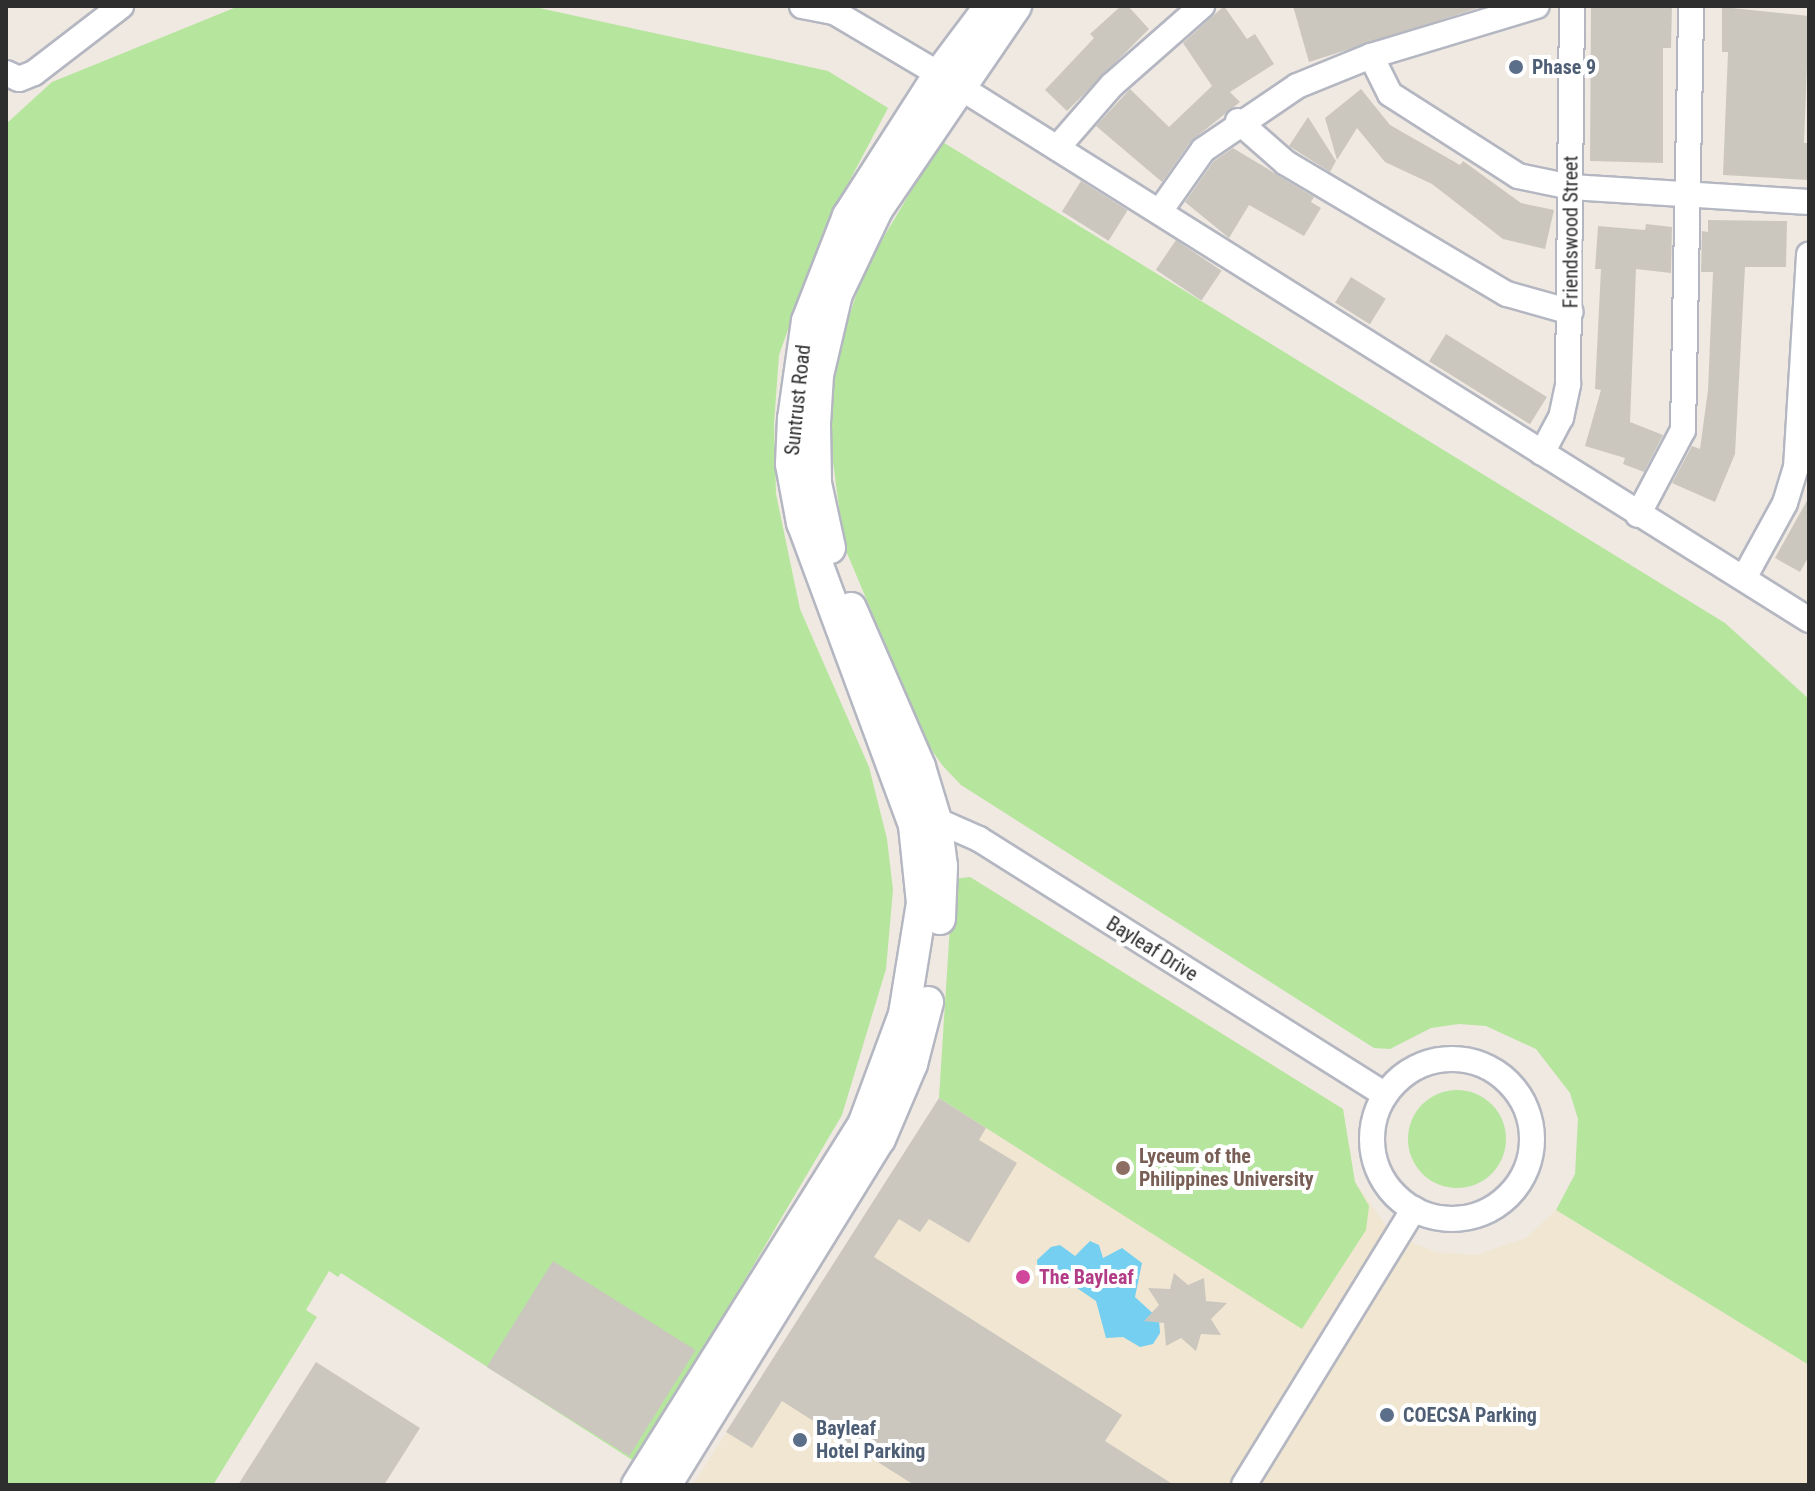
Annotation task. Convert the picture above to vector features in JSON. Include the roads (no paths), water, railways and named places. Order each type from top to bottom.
[{"type":"street","points":[[12,76],[121,6]]},
{"type":"street","points":[[802,6],[835,9],[1809,620]]},
{"type":"street","name":"Suntrust Road","points":[[925,823],[920,767],[831,551],[816,483],[815,423],[828,326],[849,266],[990,6]]},
{"type":"street","name":"Suntrust Road","points":[[949,80],[1016,6]]},
{"type":"street","points":[[1057,148],[1112,85],[1202,6]]},
{"type":"street","points":[[1160,211],[1203,150],[1238,121],[1297,86],[1371,56],[1537,6]]},
{"type":"street","name":"Friendswood Street","points":[[1542,453],[1561,418],[1568,384],[1572,6]]},
{"type":"street","points":[[1638,515],[1683,430],[1691,6]]},
{"type":"street","points":[[1371,56],[1390,94],[1518,176],[1571,187],[1689,191],[1809,202]]},
{"type":"street","points":[[1238,121],[1286,163],[1507,294],[1571,312]]},
{"type":"street","points":[[1744,578],[1785,503],[1796,468],[1809,254]]},
{"type":"street","points":[[637,1485],[878,1096],[904,1014],[919,939],[925,823]]},
{"type":"street","points":[[666,1485],[898,1103],[924,1020],[938,940],[942,866],[925,823]]},
{"type":"street","name":"Bayleaf Drive","points":[[925,823],[979,839],[1385,1095]]},
{"type":"street","points":[[1471,1061],[1513,1087],[1530,1120],[1527,1168],[1497,1206],[1462,1218],[1414,1209],[1393,1193],[1375,1158],[1372,1132],[1385,1095],[1423,1065],[1471,1061]]},
{"type":"street","points":[[1244,1485],[1414,1209]]},
{"type":"water","points":[[1090,1241],[1099,1245],[1103,1258],[1122,1248],[1142,1263],[1135,1297],[1159,1319],[1160,1333],[1153,1344],[1140,1347],[1123,1337],[1106,1338],[1096,1301],[1077,1288],[1049,1286],[1038,1275],[1037,1260],[1051,1247],[1060,1245],[1075,1256]]},
{"type":"place","name":"Phase 9","points":[[1516,67]]},
{"type":"place","name":"Lyceum of the Philippines University","points":[[1123,1168]]},
{"type":"place","name":"The Bayleaf","points":[[1023,1277]]},
{"type":"place","name":"COECSA Parking","points":[[1387,1415]]},
{"type":"place","name":"Bayleaf Hotel Parking","points":[[800,1440]]}]
